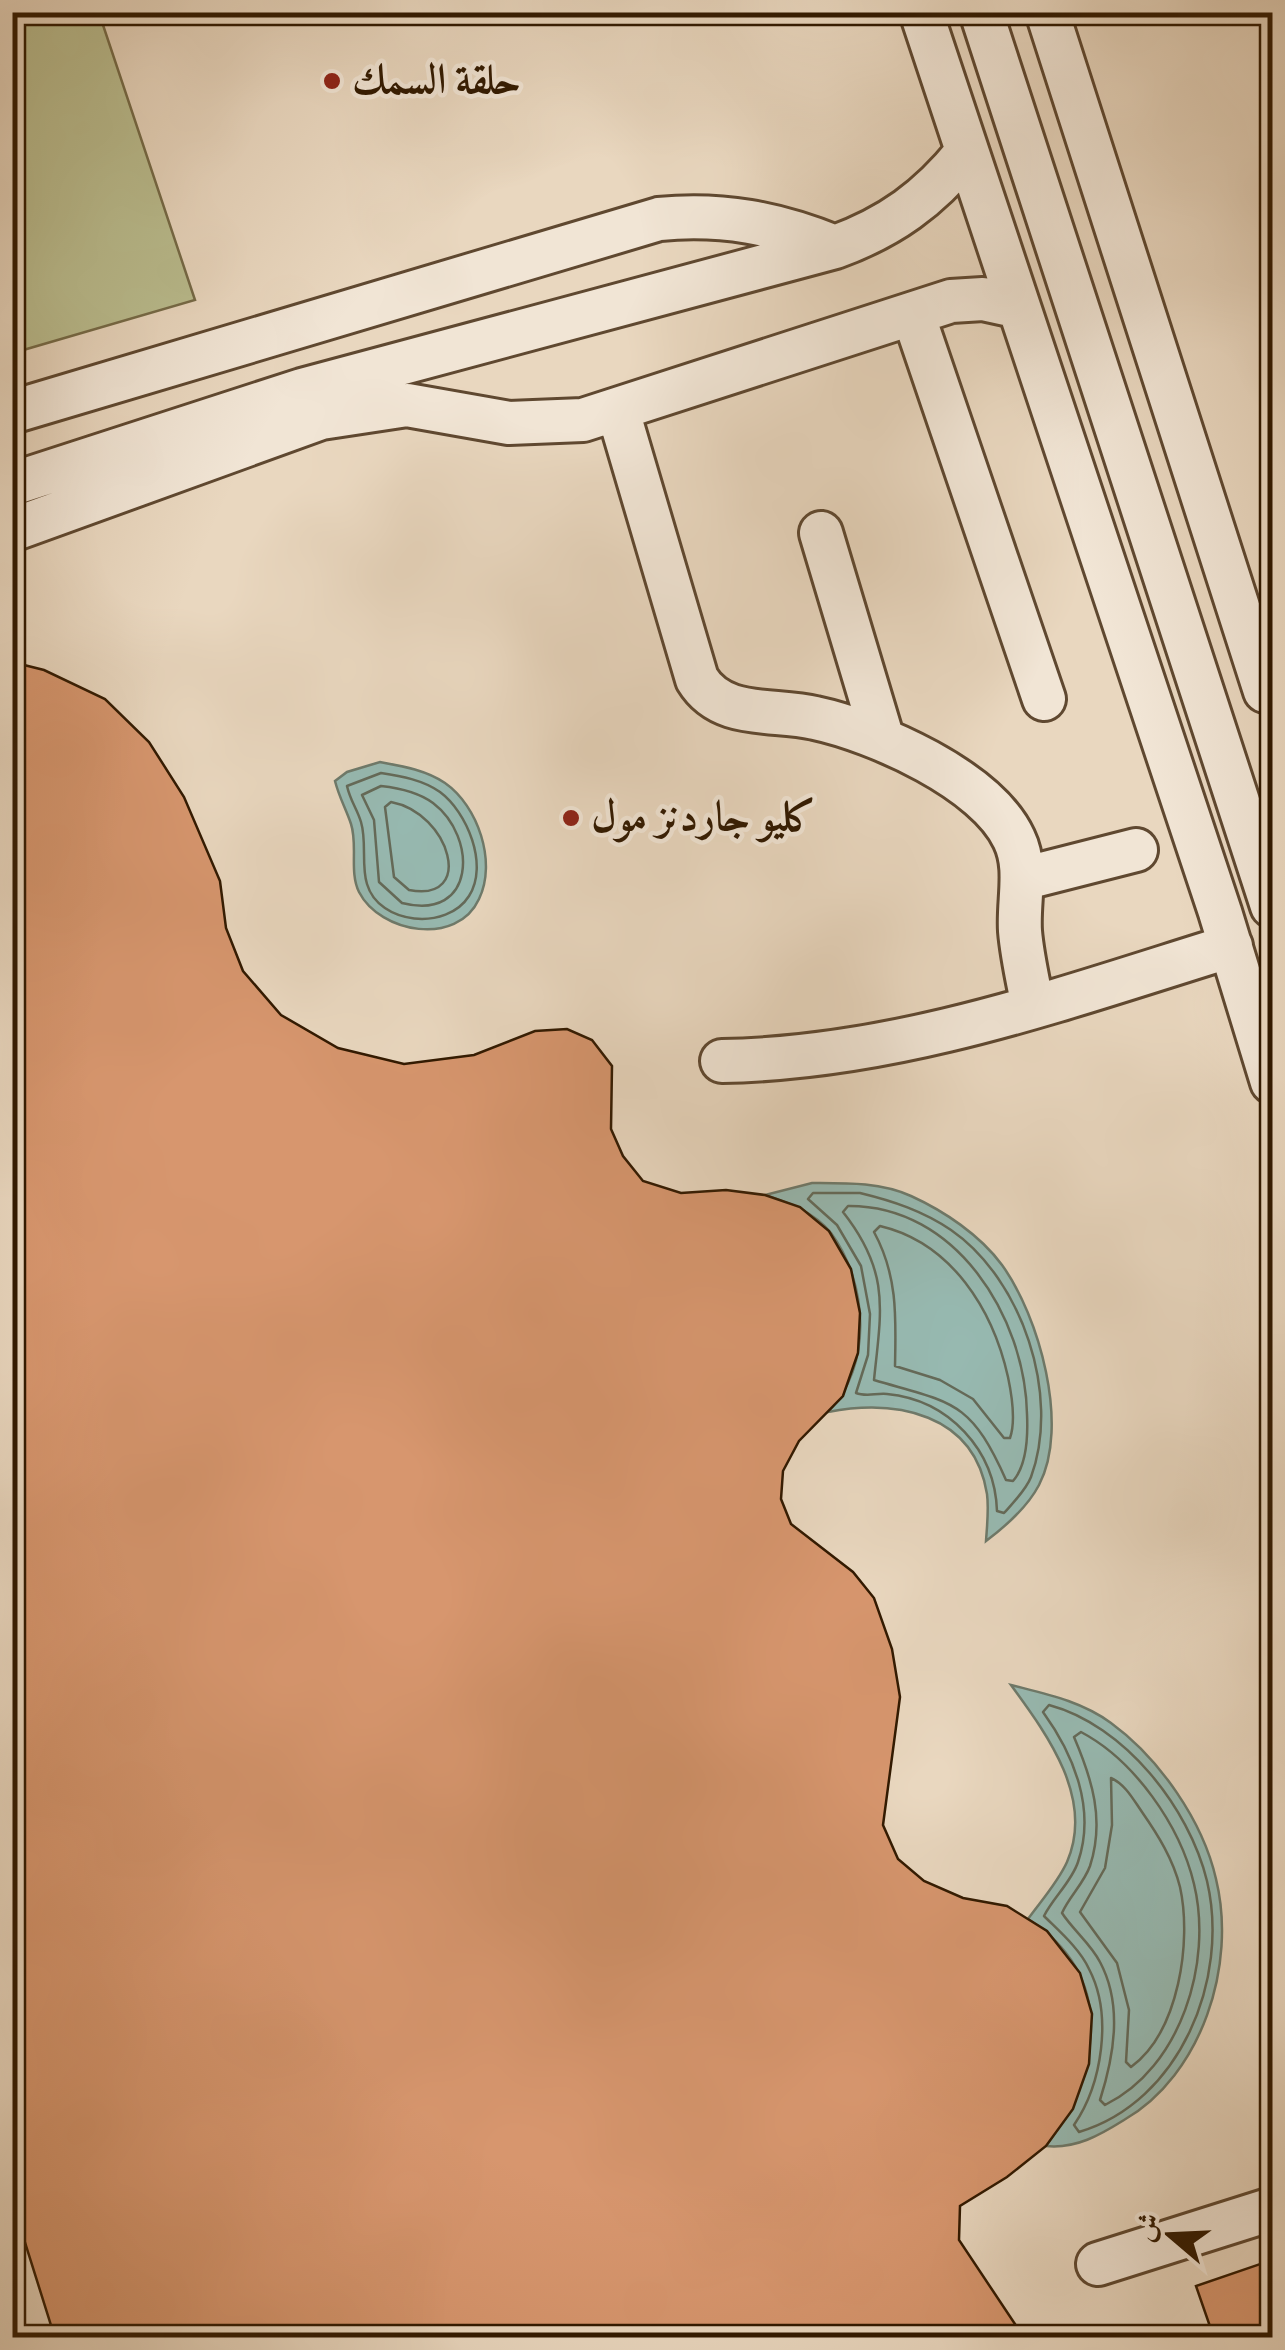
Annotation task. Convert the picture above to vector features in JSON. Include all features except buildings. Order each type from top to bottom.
[{"type":"street","points":[[921,12],[1015,306],[1226,929],[1272,1082]]},
{"type":"street","points":[[722,1061],[781,1060],[899,1044],[1034,1006],[1226,929],[1271,902],[980,12]]},
{"type":"street","points":[[1047,12],[1269,690],[1207,709]]},
{"type":"street","points":[[12,484],[302,390],[835,248],[901,217],[925,199],[966,153]]},
{"type":"street","points":[[12,412],[659,219],[695,216],[767,223],[835,248]]},
{"type":"street","points":[[12,530],[280,431],[364,410],[408,405],[509,423],[546,424],[618,411],[967,298],[1015,306]]},
{"type":"street","points":[[913,314],[1044,699]]},
{"type":"street","points":[[618,411],[696,679],[704,691],[728,707],[815,718],[882,740],[920,758],[992,809],[1014,840],[1022,879],[1022,950],[1034,1006]]},
{"type":"street","points":[[821,533],[882,740]]},
{"type":"street","points":[[1022,879],[1136,850]]},
{"type":"street","points":[[1098,2264],[1272,2210]]},
{"type":"green space","points":[[13,12],[99,13],[195,300],[13,353]]},
{"type":"water","points":[[380,762],[422,772],[445,783],[457,793],[475,820],[485,852],[484,884],[468,914],[454,924],[437,929],[400,925],[369,906],[359,892],[353,832],[335,781],[347,772]]},
{"type":"water","points":[[812,1183],[850,1183],[899,1191],[948,1217],[983,1244],[1002,1265],[1028,1313],[1051,1403],[1048,1461],[1034,1493],[1016,1516],[986,1541],[988,1500],[979,1467],[966,1445],[949,1429],[905,1411],[854,1408],[828,1412],[853,1372],[858,1348],[858,1299],[852,1276],[831,1233],[817,1219],[765,1195]]},
{"type":"water","points":[[1011,1685],[1088,1709],[1111,1723],[1146,1754],[1177,1792],[1201,1835],[1216,1879],[1221,1912],[1217,1981],[1193,2047],[1151,2100],[1097,2136],[1067,2145],[1046,2146],[1079,2087],[1088,2056],[1091,2026],[1087,1996],[1076,1968],[1057,1942],[1028,1919],[1067,1862],[1075,1814],[1063,1768]]},
{"type":"place","name":"حلقة السمك","points":[[332,81]]},
{"type":"place","name":"كليو جاردنز مول","points":[[571,818]]}]
